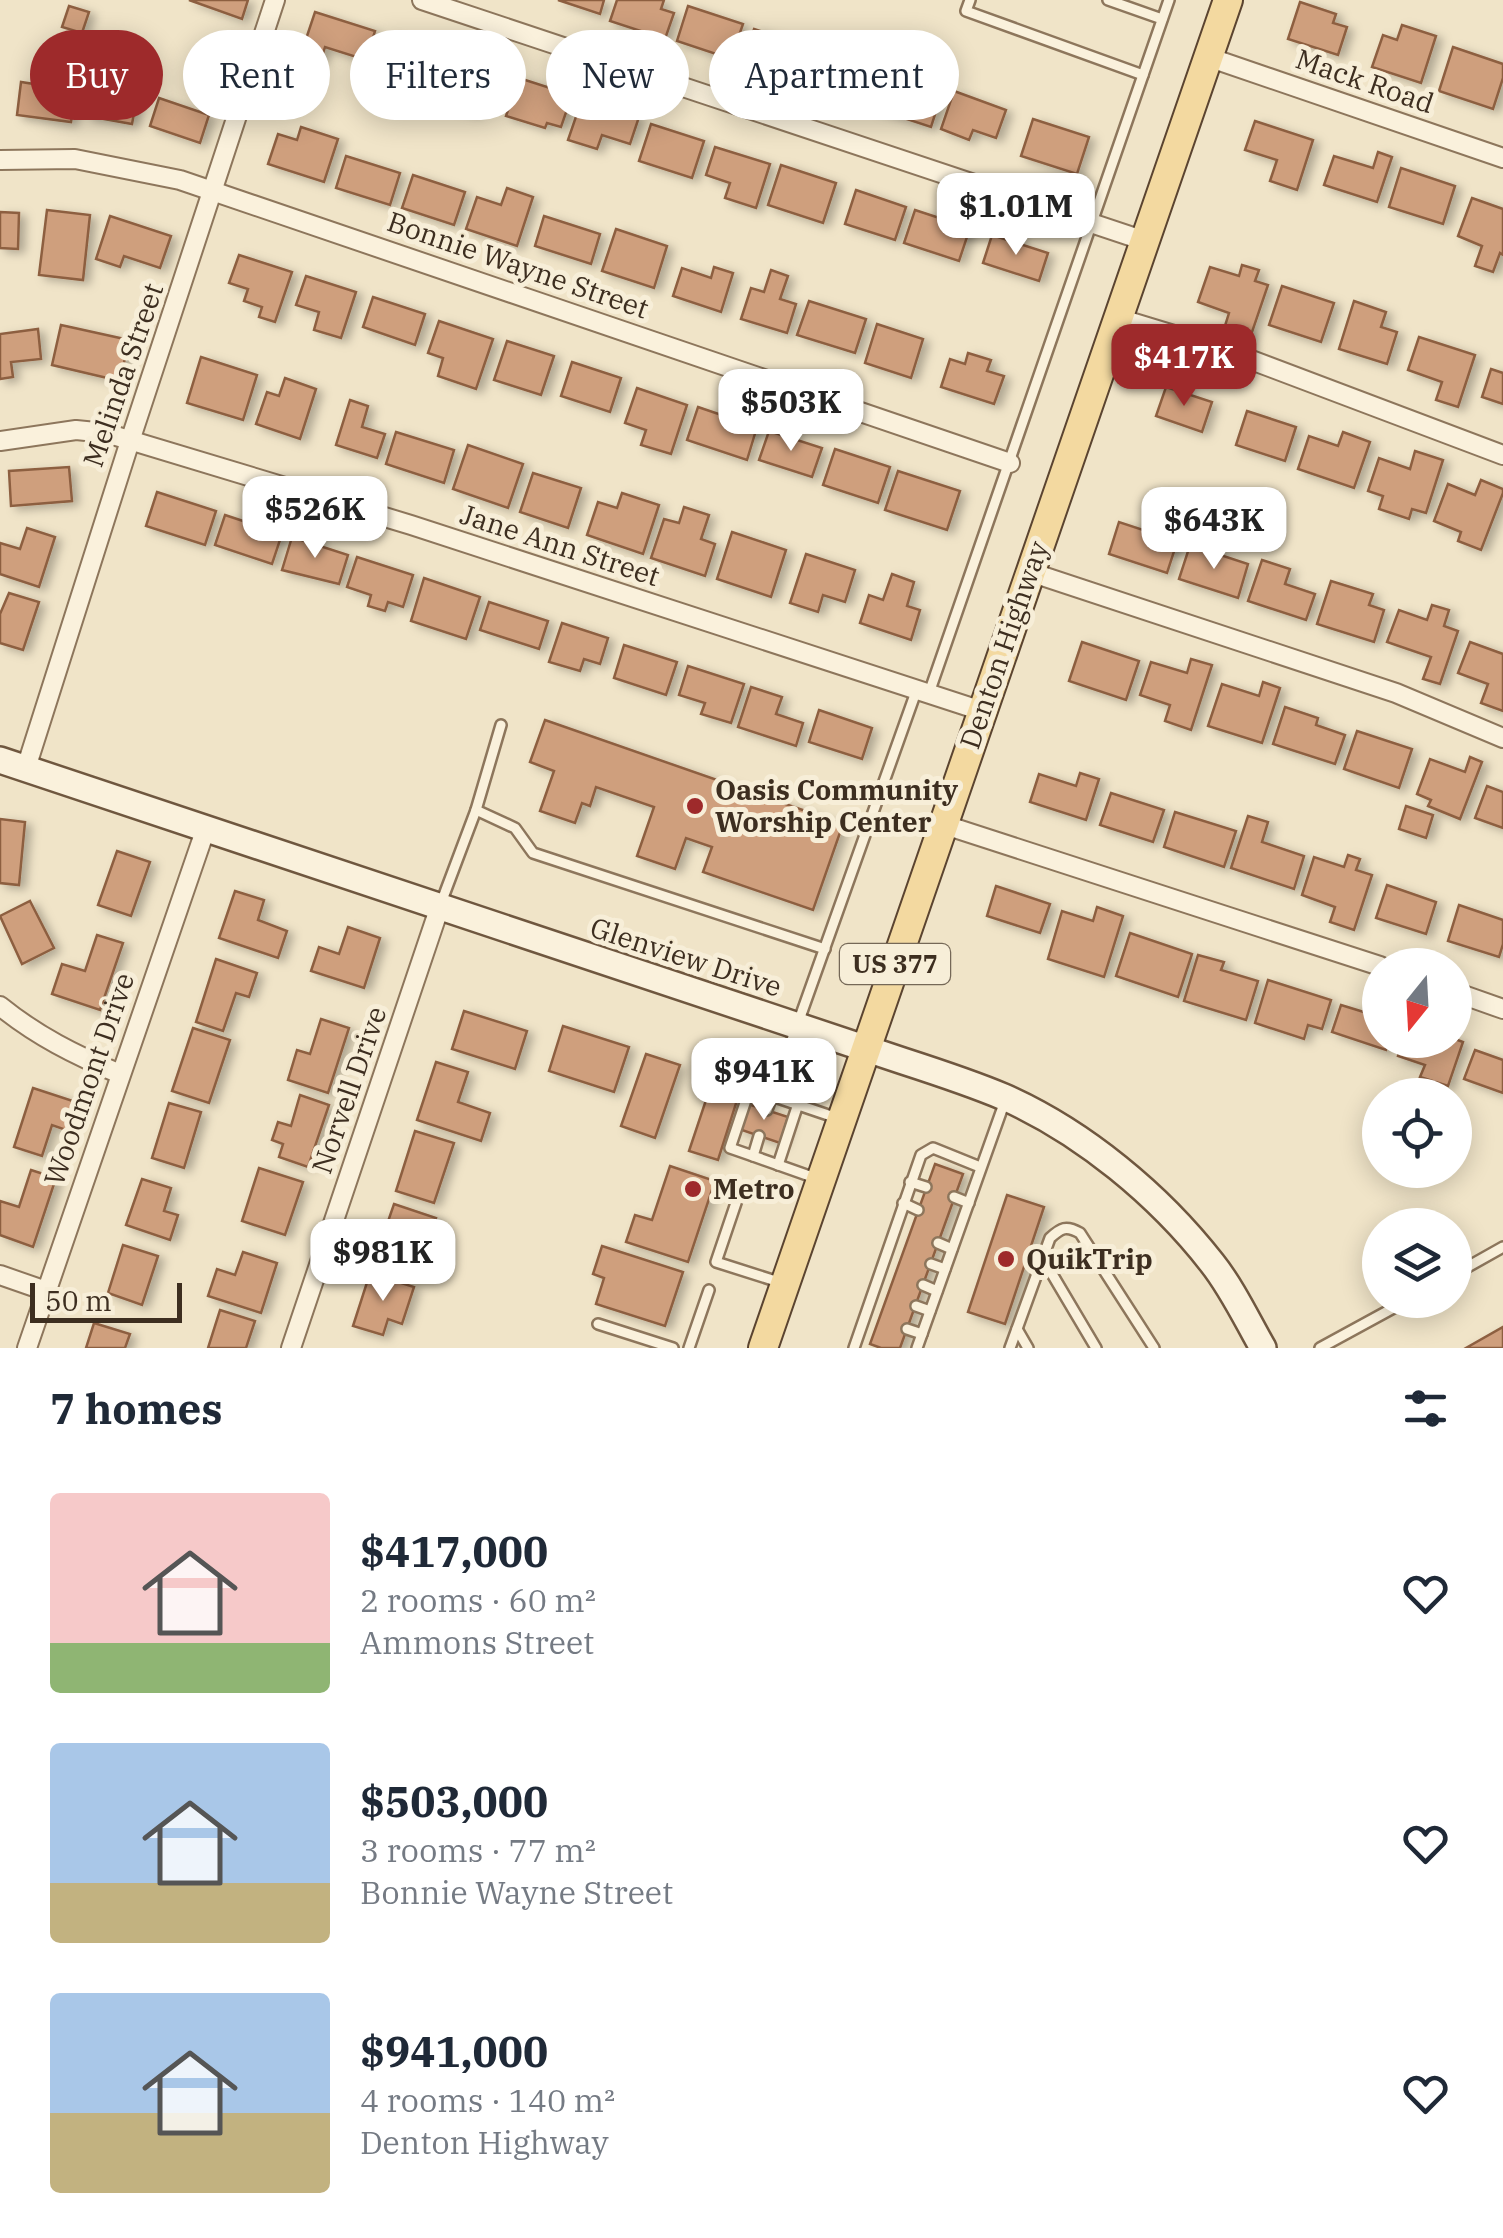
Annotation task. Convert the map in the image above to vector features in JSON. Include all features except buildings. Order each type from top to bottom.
[{"type":"main road","name":"Denton Highway","points":[[763,1348],[1228,0]]},
{"type":"main road","name":"Glenview Drive","points":[[0,760],[867,1048],[1006,1098],[1055,1125],[1107,1161],[1165,1210],[1214,1264],[1263,1348]]},
{"type":"street","name":"Melinda Street","points":[[26,768],[276,0]]},
{"type":"street","points":[[422,0],[1144,241]]},
{"type":"street","name":"Mack Road","points":[[1208,56],[1503,158]]},
{"type":"street","name":"Bonnie Wayne Street","points":[[0,160],[75,159],[180,180],[1010,463]]},
{"type":"street","points":[[1118,318],[1230,352],[1503,454]]},
{"type":"street","name":"Jane Ann Street","points":[[0,441],[76,430],[106,433],[411,525],[982,711]]},
{"type":"street","points":[[1030,572],[1396,693],[1503,738]]},
{"type":"street","points":[[942,824],[1362,960]]},
{"type":"street","name":"Woodmont Drive","points":[[27,1348],[206,828]]},
{"type":"street","name":"Norvell Drive","points":[[291,1348],[440,906]]},
{"type":"street","points":[[1472,998],[1503,1009]]},
{"type":"street","points":[[0,1006],[67,1052],[120,1074]]},
{"type":"street","points":[[0,1275],[46,1290]]},
{"type":"lane","points":[[970,0],[966,10],[1143,75]]},
{"type":"lane","points":[[1108,0],[1162,18]]},
{"type":"lane","points":[[767,1110],[1010,463],[1169,0]]},
{"type":"lane","points":[[440,906],[476,810],[501,726]]},
{"type":"lane","points":[[476,810],[515,828],[533,853],[825,949]]},
{"type":"lane","points":[[783,1066],[736,1050],[727,1081],[842,1120]]},
{"type":"lane","points":[[750,1088],[730,1148],[821,1180]]},
{"type":"lane","points":[[917,1348],[1006,1098]]},
{"type":"lane","points":[[778,1165],[798,1104]]},
{"type":"lane","points":[[753,1156],[759,1136]]},
{"type":"lane","points":[[854,1348],[921,1155],[933,1148],[980,1167]]},
{"type":"lane","points":[[910,1182],[926,1187]]},
{"type":"lane","points":[[738,1197],[716,1262],[785,1284]]},
{"type":"lane","points":[[954,1198],[968,1203]]},
{"type":"lane","points":[[903,1204],[918,1210]]},
{"type":"lane","points":[[946,1221],[960,1226]]},
{"type":"lane","points":[[1010,1348],[1050,1238],[1061,1228],[1070,1227],[1080,1233],[1154,1348]]},
{"type":"lane","points":[[895,1228],[910,1234]]},
{"type":"lane","points":[[938,1243],[952,1249]]},
{"type":"lane","points":[[888,1248],[902,1254]]},
{"type":"lane","points":[[1472,1265],[1503,1248]]},
{"type":"lane","points":[[1042,1257],[1096,1348]]},
{"type":"lane","points":[[931,1264],[945,1269]]},
{"type":"lane","points":[[881,1270],[895,1276]]},
{"type":"lane","points":[[923,1285],[937,1291]]},
{"type":"lane","points":[[690,1348],[708,1290]]},
{"type":"lane","points":[[874,1291],[887,1296]]},
{"type":"lane","points":[[916,1306],[930,1311]]},
{"type":"lane","points":[[865,1314],[880,1318]]},
{"type":"lane","points":[[1326,1346],[1376,1318]]},
{"type":"lane","points":[[598,1324],[673,1348]]},
{"type":"lane","points":[[907,1329],[922,1334]]},
{"type":"lane","points":[[1016,1329],[1028,1348]]},
{"type":"place","name":"Oasis Community Worship Center","points":[[695,806]]},
{"type":"place","name":"Metro","points":[[693,1189]]},
{"type":"place","name":"QuikTrip","points":[[1006,1259]]}]
